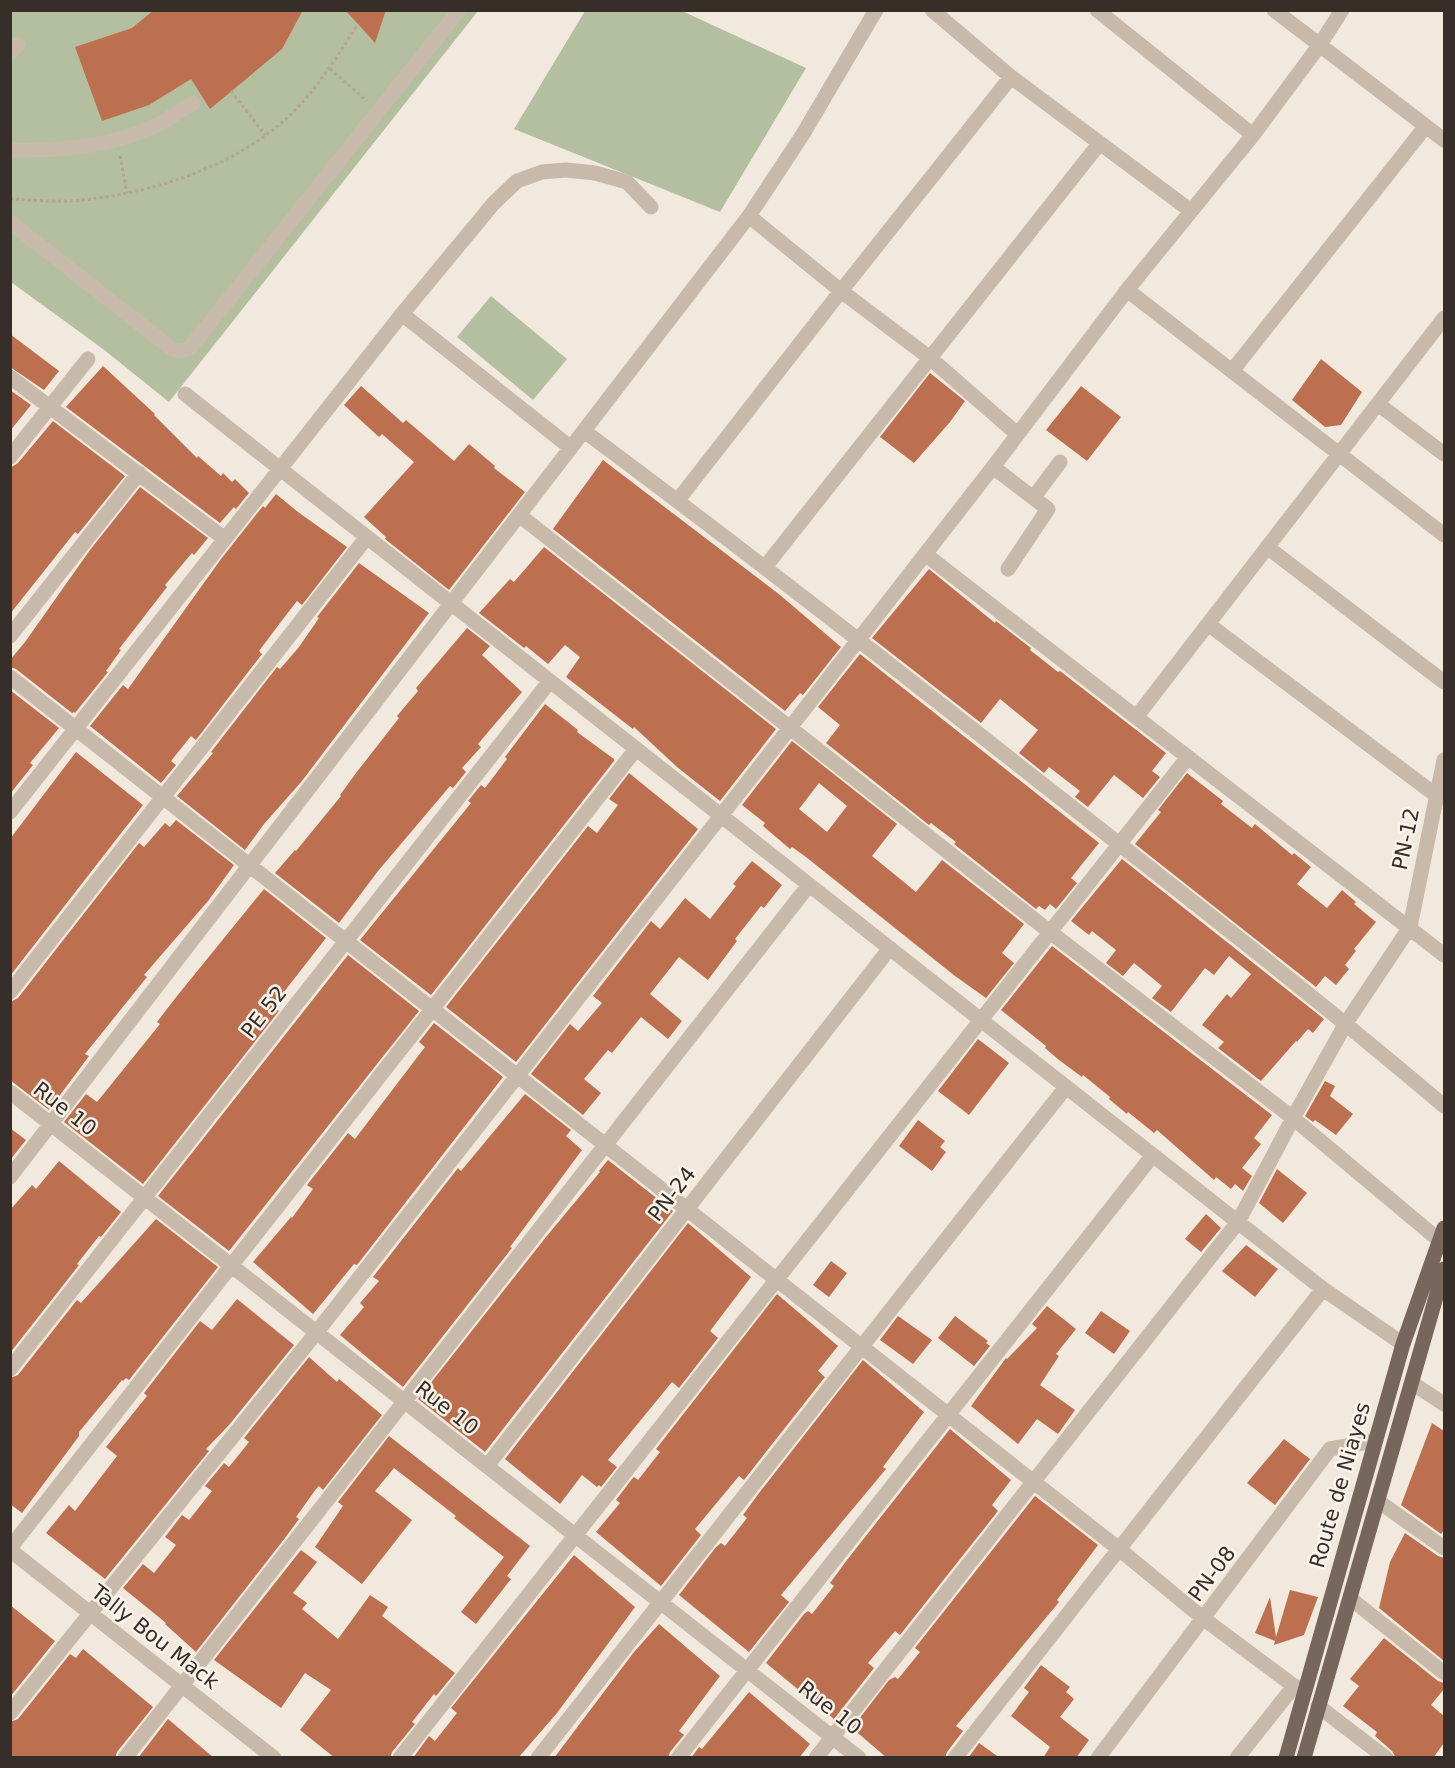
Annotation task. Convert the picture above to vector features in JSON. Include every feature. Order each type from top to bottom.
[{"type":"main road","name":"Route de Niayes","points":[[1286,1758],[1299,1687],[1402,1344],[1442,1234]]},
{"type":"main road","name":"Route de Niayes","points":[[1304,1758],[1444,1269]]},
{"type":"street","points":[[10,222],[172,349],[180,351],[189,349],[459,10]]},
{"type":"street","points":[[10,1177],[749,216],[803,135],[876,10]]},
{"type":"street","points":[[932,10],[1011,77],[1191,211]]},
{"type":"street","points":[[1097,10],[1253,135]]},
{"type":"street","points":[[1274,10],[1444,140]]},
{"type":"street","points":[[10,1713],[316,1333],[719,815],[789,729],[993,467],[1016,433],[1127,290],[1253,135],[1319,46],[1342,10]]},
{"type":"street","points":[[678,500],[1011,77]]},
{"type":"street","points":[[10,150],[77,148],[116,140],[157,125],[193,103]]},
{"type":"street","points":[[1232,371],[1426,126]]},
{"type":"street","points":[[765,567],[1099,144]]},
{"type":"street","points":[[10,812],[402,314],[480,219],[517,181],[542,172],[566,170],[595,173],[627,182],[651,207]]},
{"type":"street","points":[[749,216],[841,291],[930,358],[1016,433]]},
{"type":"street","points":[[1127,290],[1444,535]]},
{"type":"street","points":[[402,314],[571,447]]},
{"type":"street","points":[[1137,716],[1444,318]]},
{"type":"street","points":[[10,457],[88,358]]},
{"type":"street","points":[[10,377],[225,539]]},
{"type":"street","points":[[185,394],[1323,1289],[1402,1344]]},
{"type":"street","points":[[1378,404],[1444,454]]},
{"type":"street","points":[[584,430],[765,567],[1119,844],[1346,1023],[1444,1106]]},
{"type":"street","points":[[1034,497],[1060,462]]},
{"type":"street","points":[[993,467],[1048,509],[1008,568]]},
{"type":"street","points":[[10,636],[139,473]]},
{"type":"street","points":[[519,515],[789,729],[1442,1234]]},
{"type":"street","points":[[10,992],[367,537]]},
{"type":"street","points":[[1267,548],[1444,682]]},
{"type":"street","points":[[925,554],[1444,955]]},
{"type":"street","points":[[1208,624],[1437,796]]},
{"type":"street","points":[[10,676],[1034,1481],[1204,1619],[1299,1687],[1237,1758]]},
{"type":"street","name":"PE 52","points":[[10,1369],[550,681]]},
{"type":"street","points":[[10,1549],[636,749]]},
{"type":"street","points":[[400,1758],[1188,756]]},
{"type":"street","name":"PN-12","points":[[1410,927],[1444,760]]},
{"type":"street","points":[[125,1758],[809,885]]},
{"type":"street","points":[[816,1758],[1238,1222],[1346,1023],[1410,927]]},
{"type":"street","name":"PN-24","points":[[487,1466],[890,948]]},
{"type":"street","points":[[538,1758],[1066,1087]]},
{"type":"street","name":"Rue 10","points":[[10,1092],[859,1758]]},
{"type":"street","points":[[678,1758],[1153,1155]]},
{"type":"street","points":[[955,1758],[1323,1289]]},
{"type":"street","points":[[1412,1383],[1444,1404]]},
{"type":"street","name":"PN-08","points":[[1098,1758],[1330,1449],[1374,1441]]},
{"type":"street","points":[[1378,1501],[1444,1548]]},
{"type":"street","name":"Tally Bou Mack","points":[[10,1549],[268,1756]]},
{"type":"street","points":[[1351,1599],[1444,1673]]},
{"type":"street","points":[[1318,1706],[1386,1758]]},
{"type":"path","points":[[10,199],[81,201],[144,190],[245,151],[287,117],[330,69],[358,24]]},
{"type":"path","points":[[330,69],[379,111]]},
{"type":"path","points":[[231,91],[265,135]]},
{"type":"path","points":[[116,140],[127,193]]},
{"type":"green space","points":[[11,11],[478,11],[169,402],[103,349],[11,282]]},
{"type":"green space","points":[[585,11],[682,11],[806,68],[720,212],[514,129]]},
{"type":"green space","points":[[491,296],[567,359],[533,400],[457,337]]},
{"type":"building","points":[[154,10],[303,10],[282,49],[210,109],[191,79],[149,105],[102,121],[75,47],[132,28]]},
{"type":"building","points":[[345,10],[386,10],[375,43],[358,24]]},
{"type":"building","points":[[10,334],[59,371],[44,390],[10,367]]},
{"type":"building","points":[[1321,359],[1362,392],[1341,425],[1325,427],[1292,400]]},
{"type":"building","points":[[103,366],[155,414],[197,458],[198,456],[221,476],[223,473],[232,482],[235,479],[249,493],[220,523],[66,407]]},
{"type":"building","points":[[930,373],[965,401],[914,463],[880,437]]},
{"type":"building","points":[[361,386],[403,423],[406,420],[454,461],[469,444],[495,466],[494,468],[525,492],[449,590],[385,539],[386,537],[364,517],[414,462],[382,434],[379,437],[344,405]]},
{"type":"building","points":[[1081,386],[1121,417],[1087,461],[1046,430]]},
{"type":"building","points":[[10,390],[31,405],[10,431]]},
{"type":"building","points":[[53,421],[125,476],[78,534],[75,532],[10,614],[10,468],[18,463]]},
{"type":"building","points":[[603,460],[780,595],[841,647],[803,695],[800,693],[785,711],[553,529]]},
{"type":"building","points":[[140,487],[208,538],[165,585],[167,587],[119,649],[121,650],[106,671],[108,672],[75,713],[72,713],[16,669],[10,667],[10,660],[90,550]]},
{"type":"building","points":[[276,494],[347,547],[302,605],[297,601],[259,651],[262,654],[196,740],[191,736],[171,761],[176,765],[161,783],[90,726],[123,685],[128,689],[221,559],[263,506],[265,508]]},
{"type":"building","points":[[544,547],[776,729],[720,801],[677,767],[634,727],[633,729],[566,677],[580,657],[565,645],[548,664],[479,613],[510,579],[514,582]]},
{"type":"building","points":[[359,563],[429,613],[302,781],[264,824],[245,850],[177,796],[213,753],[211,752],[277,667],[280,669],[299,647],[319,618],[317,617]]},
{"type":"building","points":[[929,569],[995,623],[996,621],[1031,648],[1030,650],[1058,672],[1060,671],[1166,753],[1152,771],[1160,777],[1143,798],[1114,775],[1088,807],[1075,797],[1080,791],[1049,767],[1044,773],[1019,753],[1038,730],[1000,699],[981,723],[872,638]]},
{"type":"building","points":[[467,628],[490,646],[482,655],[522,692],[478,744],[481,747],[462,768],[466,772],[453,788],[450,786],[378,871],[339,923],[275,873],[341,796],[399,718],[397,716],[418,691],[416,688]]},
{"type":"building","points":[[860,654],[1099,843],[1071,878],[1077,883],[1056,909],[1050,904],[1045,910],[1039,906],[1036,909],[954,844],[956,842],[931,823],[929,825],[826,743],[840,725],[818,707]]},
{"type":"building","points":[[10,690],[59,728],[30,763],[33,765],[10,794]]},
{"type":"building","points":[[545,704],[614,761],[431,995],[360,940],[471,803],[468,801],[481,785],[485,788]]},
{"type":"building","points":[[792,741],[897,824],[872,856],[916,892],[942,860],[1024,924],[1002,953],[1014,963],[986,998],[806,857],[792,847],[790,849],[763,826],[765,823],[742,805]],"holes":[[[819,783],[847,806],[827,832],[799,809]]]},
{"type":"building","points":[[76,752],[143,805],[10,976],[10,839]]},
{"type":"building","points":[[629,773],[698,829],[516,1062],[446,1007],[588,826],[597,833],[618,805],[609,799]]},
{"type":"building","points":[[1187,773],[1223,801],[1221,804],[1252,828],[1255,824],[1292,855],[1294,853],[1311,867],[1297,884],[1327,908],[1342,890],[1356,902],[1354,904],[1376,922],[1354,949],[1356,951],[1345,965],[1349,969],[1336,985],[1325,976],[1316,987],[1135,844],[1161,812],[1158,810]]},
{"type":"building","points":[[176,820],[234,865],[208,901],[144,975],[147,977],[85,1054],[89,1056],[49,1110],[10,1080],[10,1002],[18,998],[139,843],[144,847],[165,823],[170,827]]},
{"type":"building","points":[[1122,859],[1324,1019],[1313,1033],[1308,1029],[1261,1081],[1218,1048],[1224,1042],[1202,1025],[1227,994],[1231,998],[1251,974],[1229,956],[1214,975],[1205,968],[1171,1012],[1152,998],[1162,986],[1134,963],[1123,976],[1106,963],[1116,950],[1092,931],[1089,935],[1071,921]]},
{"type":"building","points":[[752,861],[782,885],[764,908],[761,906],[735,939],[737,941],[708,980],[679,957],[650,994],[682,1021],[668,1039],[641,1017],[612,1053],[608,1050],[584,1079],[601,1093],[583,1115],[531,1074],[570,1024],[578,1031],[602,1003],[593,996],[651,921],[660,929],[685,898],[710,919],[736,886],[733,884]]},
{"type":"building","points":[[264,889],[326,938],[273,1006],[279,1011],[143,1184],[64,1122],[86,1094],[97,1102],[160,1024],[157,1022],[177,996]]},
{"type":"building","points":[[1052,946],[1272,1115],[1254,1138],[1261,1144],[1242,1168],[1252,1176],[1243,1191],[1235,1184],[1231,1189],[1216,1177],[1214,1180],[1157,1130],[1154,1133],[1128,1112],[1127,1114],[1109,1099],[1110,1097],[1083,1075],[1082,1077],[1059,1060],[1045,1048],[1046,1046],[1001,1010]]},
{"type":"building","points":[[348,955],[419,1011],[229,1251],[158,1196]]},
{"type":"building","points":[[434,1023],[503,1077],[357,1265],[354,1264],[313,1314],[253,1262],[292,1218],[313,1189],[307,1185],[348,1133],[355,1139],[425,1047],[419,1042]]},
{"type":"building","points":[[978,1039],[1009,1063],[969,1115],[938,1091]]},
{"type":"building","points":[[1325,1081],[1335,1086],[1330,1096],[1353,1114],[1336,1135],[1315,1120],[1313,1122],[1305,1116]]},
{"type":"building","points":[[525,1094],[571,1130],[566,1136],[582,1150],[510,1247],[512,1248],[403,1387],[340,1335],[364,1307],[360,1303],[379,1281],[373,1277],[458,1168],[461,1171]]},
{"type":"building","points":[[918,1120],[945,1141],[940,1147],[946,1152],[932,1171],[899,1146]]},
{"type":"building","points":[[10,1128],[26,1140],[10,1160]]},
{"type":"building","points":[[608,1160],[673,1211],[485,1452],[418,1399]]},
{"type":"building","points":[[59,1161],[121,1212],[101,1237],[99,1236],[10,1353],[10,1210],[32,1185],[36,1189]]},
{"type":"building","points":[[1277,1169],[1307,1193],[1283,1223],[1259,1203]]},
{"type":"building","points":[[1206,1214],[1221,1228],[1201,1252],[1185,1239]]},
{"type":"building","points":[[156,1219],[218,1267],[129,1380],[126,1378],[122,1380],[79,1432],[79,1436],[22,1513],[10,1504],[10,1378],[18,1375],[77,1300],[81,1303]]},
{"type":"building","points":[[688,1223],[751,1277],[710,1331],[718,1338],[679,1388],[672,1382],[608,1460],[617,1467],[601,1487],[599,1485],[597,1487],[582,1475],[560,1504],[505,1459]]},
{"type":"building","points":[[1246,1245],[1278,1269],[1255,1297],[1222,1271]]},
{"type":"building","points":[[831,1261],[847,1273],[829,1297],[813,1285]]},
{"type":"building","points":[[777,1294],[838,1346],[818,1371],[825,1377],[744,1480],[739,1476],[695,1529],[701,1535],[661,1586],[596,1532],[620,1503],[616,1500],[634,1477],[638,1480],[660,1452],[656,1449]]},
{"type":"building","points":[[237,1299],[294,1345],[229,1425],[206,1449],[209,1451],[105,1579],[46,1533],[69,1505],[75,1511],[117,1456],[106,1447],[147,1396],[144,1393],[200,1321],[212,1330]]},
{"type":"building","points":[[1047,1306],[1076,1329],[1056,1354],[1059,1356],[1040,1385],[1075,1410],[1058,1434],[1037,1419],[1018,1444],[971,1406],[1006,1358],[1037,1328],[1032,1324]]},
{"type":"building","points":[[1101,1311],[1130,1331],[1114,1354],[1085,1333]]},
{"type":"building","points":[[898,1316],[932,1340],[913,1364],[880,1340]]},
{"type":"building","points":[[955,1316],[988,1341],[986,1343],[990,1346],[974,1366],[938,1338]]},
{"type":"building","points":[[309,1357],[337,1382],[339,1379],[382,1415],[323,1490],[319,1486],[316,1489],[296,1517],[299,1519],[196,1652],[166,1623],[123,1588],[143,1564],[154,1573],[176,1545],[165,1537],[182,1515],[189,1520],[212,1491],[205,1486],[224,1463],[229,1467],[249,1442],[244,1438]]},
{"type":"building","points":[[863,1360],[924,1412],[883,1467],[886,1469],[781,1595],[789,1602],[749,1652],[679,1595],[716,1547],[721,1543],[725,1546],[747,1518],[743,1515],[759,1493]]},
{"type":"building","points":[[1432,1423],[1444,1431],[1444,1530],[1441,1534],[1401,1505]]},
{"type":"building","points":[[950,1429],[1011,1480],[992,1505],[998,1511],[900,1635],[895,1631],[868,1663],[874,1668],[834,1719],[766,1663],[804,1614],[808,1611],[812,1614],[834,1586],[830,1583],[847,1560]]},
{"type":"building","points":[[389,1436],[530,1546],[507,1576],[511,1579],[476,1624],[461,1612],[504,1557],[394,1468],[375,1491],[412,1520],[362,1584],[315,1547],[343,1506],[338,1502]]},
{"type":"building","points":[[1284,1439],[1310,1459],[1275,1505],[1247,1483]]},
{"type":"building","points":[[1035,1496],[1098,1545],[1057,1600],[1059,1602],[956,1726],[963,1731],[945,1758],[887,1758],[852,1728],[889,1680],[895,1677],[898,1679],[920,1652],[915,1648]]},
{"type":"building","points":[[1405,1533],[1444,1558],[1444,1661],[1379,1608],[1390,1562]]},
{"type":"building","points":[[301,1550],[317,1562],[293,1593],[307,1603],[302,1609],[338,1639],[370,1595],[388,1607],[382,1616],[455,1673],[436,1696],[434,1694],[412,1722],[415,1724],[392,1752],[390,1758],[335,1758],[300,1730],[331,1690],[305,1673],[281,1708],[214,1660]]},
{"type":"building","points":[[574,1555],[635,1607],[557,1713],[518,1758],[413,1758],[429,1736],[435,1741],[457,1713],[451,1708]]},
{"type":"building","points":[[1290,1590],[1318,1597],[1304,1635],[1274,1645],[1275,1641],[1255,1633],[1270,1597],[1276,1637]]},
{"type":"building","points":[[10,1605],[55,1641],[10,1697]]},
{"type":"building","points":[[659,1624],[720,1676],[679,1731],[684,1735],[668,1758],[554,1758],[634,1652]]},
{"type":"building","points":[[1384,1638],[1438,1681],[1444,1683],[1444,1689],[1431,1705],[1444,1716],[1444,1743],[1433,1758],[1396,1758],[1392,1751],[1375,1736],[1377,1732],[1343,1706],[1359,1686],[1350,1679]]},
{"type":"building","points":[[83,1649],[153,1707],[117,1752],[115,1758],[10,1758],[10,1722],[18,1719],[70,1654],[76,1658]]},
{"type":"building","points":[[1041,1665],[1070,1687],[1066,1692],[1074,1699],[1060,1717],[1089,1740],[1076,1758],[1043,1758],[1050,1747],[1011,1716],[1029,1692],[1024,1688]]},
{"type":"building","points":[[749,1692],[810,1744],[799,1758],[691,1758],[699,1747],[702,1749]]},
{"type":"building","points":[[168,1719],[214,1758],[138,1758]]},
{"type":"building","points":[[979,1743],[1000,1758],[968,1758]]}]
